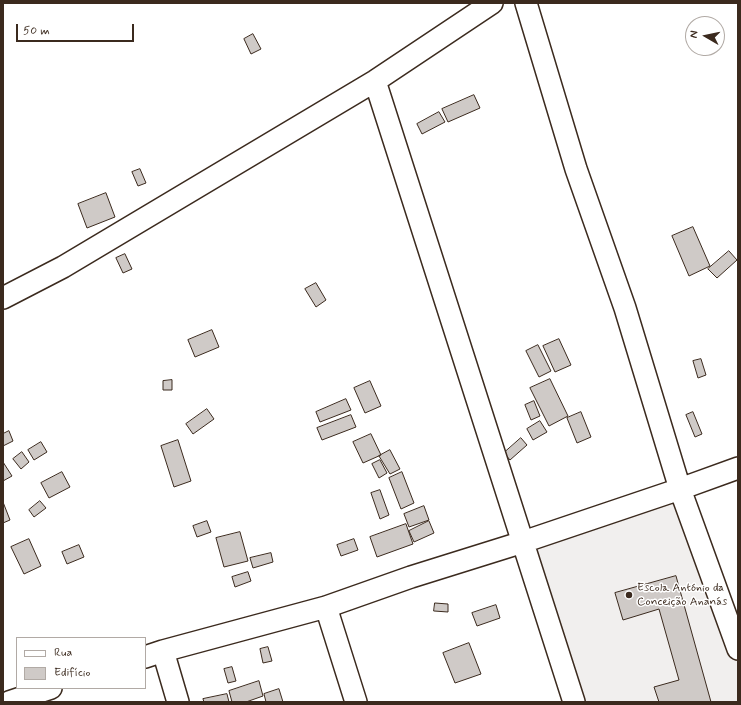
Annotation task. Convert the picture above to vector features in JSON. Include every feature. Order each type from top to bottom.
[{"type":"street","points":[[3,298],[63,267],[375,81],[492,3]]},
{"type":"street","points":[[526,3],[576,168],[625,308],[680,489],[738,649]]},
{"type":"street","points":[[375,81],[574,702]]},
{"type":"street","points":[[178,702],[154,654],[326,607],[411,577],[523,542],[738,468]]},
{"type":"street","points":[[326,607],[356,702]]},
{"type":"street","points":[[9,702],[48,689]]},
{"type":"shaded area","name":"Escola António da Conceição Ananás","points":[[680,489],[738,649],[738,702],[574,702],[523,542]]},
{"type":"building","points":[[253,34],[261,49],[251,54],[244,39]]},
{"type":"building","points":[[474,95],[480,108],[448,122],[442,109]]},
{"type":"building","points":[[439,112],[445,122],[422,134],[417,124]]},
{"type":"building","points":[[140,169],[146,183],[138,186],[132,172]]},
{"type":"building","points":[[106,193],[115,217],[87,228],[78,204]]},
{"type":"building","points":[[693,227],[710,266],[689,276],[672,236]]},
{"type":"building","points":[[729,251],[737,260],[717,278],[708,269]]},
{"type":"building","points":[[125,254],[132,269],[123,273],[116,258]]},
{"type":"building","points":[[316,283],[326,300],[316,307],[305,289]]},
{"type":"building","points":[[212,330],[219,347],[195,357],[188,340]]},
{"type":"building","points":[[559,339],[571,365],[555,372],[543,346]]},
{"type":"building","points":[[538,345],[551,371],[539,377],[526,351]]},
{"type":"building","points":[[701,359],[706,375],[698,378],[693,361]]},
{"type":"building","points":[[550,379],[568,416],[549,426],[530,388]]},
{"type":"building","points":[[172,380],[172,390],[163,390],[163,381]]},
{"type":"building","points":[[370,381],[381,406],[365,413],[354,388]]},
{"type":"building","points":[[346,399],[351,410],[320,422],[316,412]]},
{"type":"building","points":[[534,401],[540,416],[531,420],[525,405]]},
{"type":"building","points":[[207,409],[214,419],[193,434],[186,424]]},
{"type":"building","points":[[581,412],[591,437],[577,443],[567,418]]},
{"type":"building","points":[[693,412],[702,434],[695,437],[686,415]]},
{"type":"building","points":[[351,415],[356,427],[322,440],[317,428]]},
{"type":"building","points":[[540,421],[547,432],[533,440],[527,429]]},
{"type":"building","points":[[9,431],[13,441],[3,446],[3,434]]},
{"type":"building","points":[[371,434],[381,455],[363,463],[353,442]]},
{"type":"building","points":[[521,438],[527,445],[510,460],[504,453]]},
{"type":"building","points":[[178,440],[191,481],[174,487],[161,446]]},
{"type":"building","points":[[41,442],[47,452],[34,460],[28,450]]},
{"type":"building","points":[[390,450],[400,469],[390,474],[379,456]]},
{"type":"building","points":[[22,452],[29,462],[21,469],[13,459]]},
{"type":"building","points":[[380,460],[387,473],[379,478],[372,464]]},
{"type":"building","points":[[3,462],[12,476],[3,481]]},
{"type":"building","points":[[62,472],[70,487],[49,498],[41,483]]},
{"type":"building","points":[[402,472],[414,503],[401,509],[389,478]]},
{"type":"building","points":[[380,490],[389,515],[380,519],[371,493]]},
{"type":"building","points":[[40,501],[46,508],[34,517],[29,510]]},
{"type":"building","points":[[3,502],[10,520],[3,523]]},
{"type":"building","points":[[424,506],[429,520],[409,527],[404,514]]},
{"type":"building","points":[[207,521],[211,532],[197,537],[193,526]]},
{"type":"building","points":[[429,521],[434,533],[414,542],[409,531]]},
{"type":"building","points":[[406,524],[413,544],[377,557],[370,537]]},
{"type":"building","points":[[240,532],[248,561],[224,567],[216,538]]},
{"type":"building","points":[[29,539],[41,566],[24,574],[11,547]]},
{"type":"building","points":[[354,539],[358,550],[341,556],[337,545]]},
{"type":"building","points":[[79,545],[84,557],[67,564],[62,552]]},
{"type":"building","points":[[271,553],[273,562],[253,568],[250,558]]},
{"type":"building","points":[[248,572],[251,581],[235,587],[232,577]]},
{"type":"building","points":[[676,576],[711,702],[659,702],[654,687],[679,680],[659,609],[623,620],[615,593]]},
{"type":"building","points":[[435,603],[448,604],[448,612],[434,611]]},
{"type":"building","points":[[496,605],[500,618],[477,626],[472,613]]},
{"type":"building","points":[[469,643],[481,674],[455,683],[443,653]]},
{"type":"building","points":[[268,647],[272,661],[263,663],[260,649]]},
{"type":"building","points":[[232,667],[236,681],[228,683],[224,669]]},
{"type":"building","points":[[259,681],[263,696],[246,702],[232,702],[229,691]]},
{"type":"building","points":[[279,689],[283,702],[266,702],[264,694]]},
{"type":"building","points":[[227,694],[229,702],[204,702],[203,699]]},
{"type":"place","name":"Escola António da Conceição Ananás","points":[[629,595]]}]
